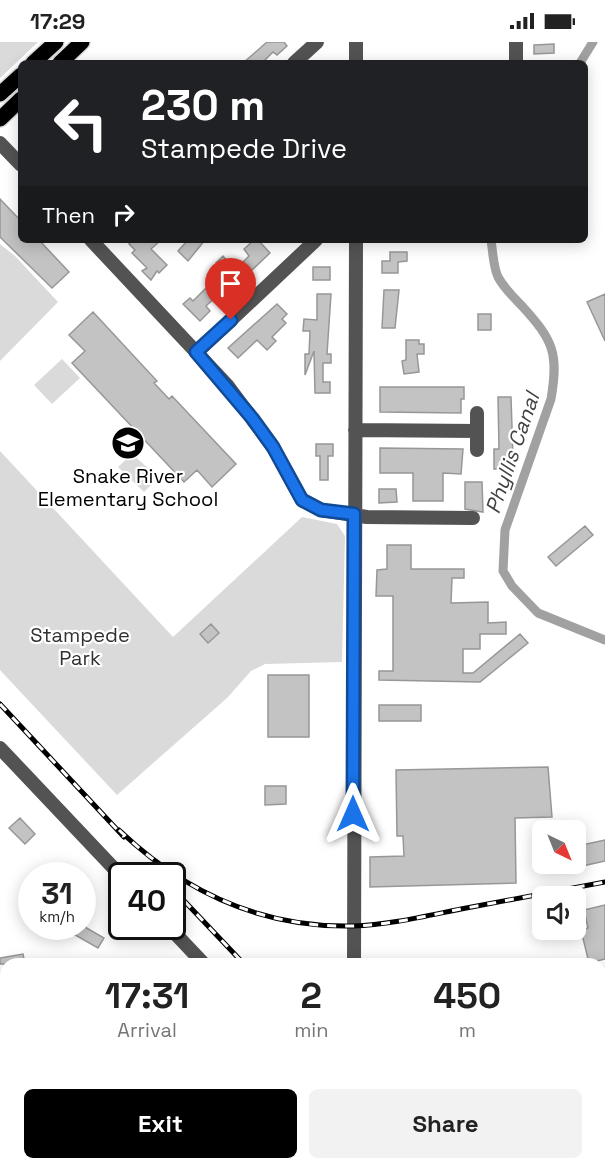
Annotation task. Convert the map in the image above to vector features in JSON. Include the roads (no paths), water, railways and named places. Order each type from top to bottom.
[{"type":"main road","points":[[36,60],[56,42]]},
{"type":"main road","points":[[63,60],[82,42]]},
{"type":"main road","points":[[0,94],[18,78]]},
{"type":"main road","points":[[0,119],[18,102]]},
{"type":"street","points":[[297,60],[317,42]]},
{"type":"street","points":[[356,42],[356,60]]},
{"type":"street","points":[[516,42],[516,60]]},
{"type":"street","points":[[0,143],[18,162]]},
{"type":"street","points":[[98,243],[252,418],[273,447],[302,500],[321,510],[367,517],[473,518]]},
{"type":"street","points":[[196,352],[313,243]]},
{"type":"street","points":[[354,958],[356,243]]},
{"type":"street","points":[[477,412],[477,450]]},
{"type":"street","points":[[355,430],[477,431]]},
{"type":"street","points":[[0,748],[108,862]]},
{"type":"street","points":[[181,940],[198,958]]},
{"type":"waterway","name":"Phyllis Canal","points":[[582,60],[593,42]]},
{"type":"waterway","name":"Phyllis Canal","points":[[491,243],[498,277],[509,293],[541,328],[554,358],[551,399],[505,530],[503,571],[512,586],[538,613],[605,640]]},
{"type":"railway","points":[[0,704],[124,837]]},
{"type":"railway","points":[[119,830],[170,871],[226,902],[287,921],[319,925],[353,926],[394,922],[605,882]]},
{"type":"railway","points":[[186,903],[238,958]]},
{"type":"place","name":"Snake River Elementary School","points":[[128,443]]},
{"type":"park label","name":"Stampede Park","points":[[80,646]]}]
